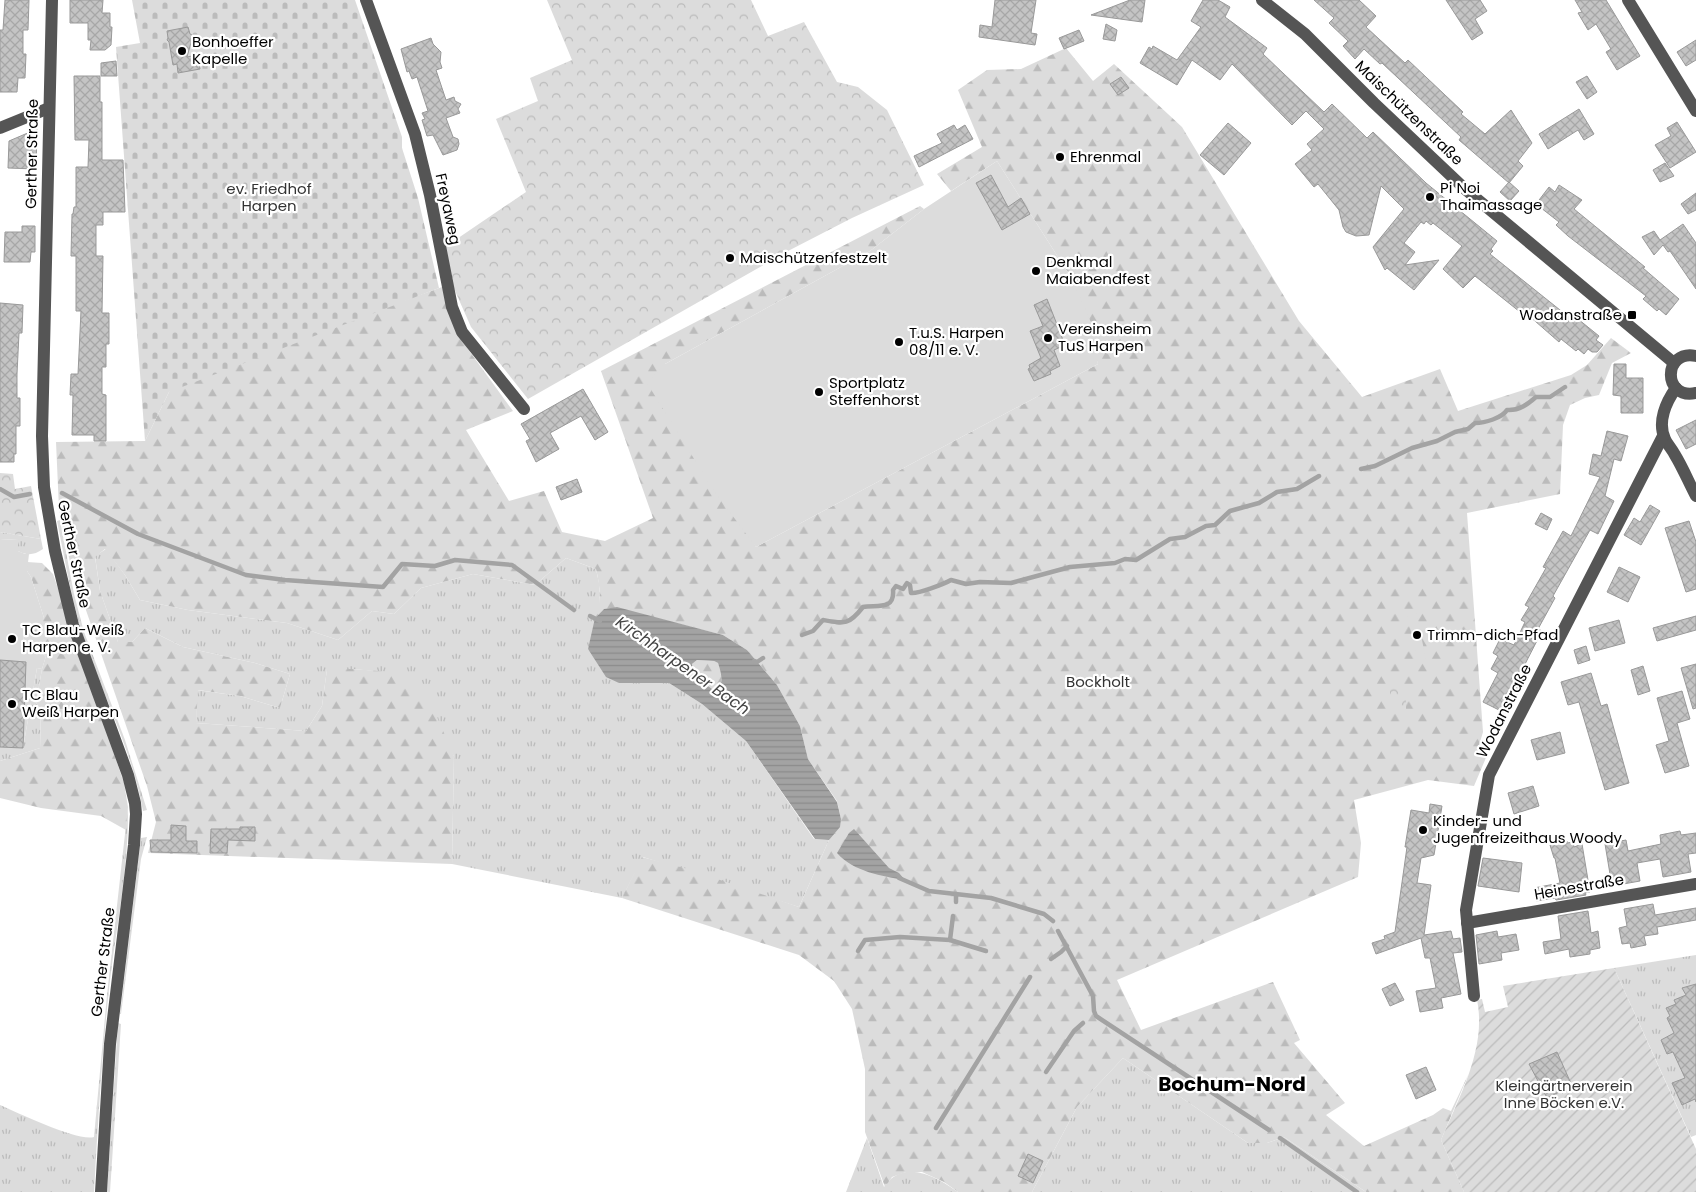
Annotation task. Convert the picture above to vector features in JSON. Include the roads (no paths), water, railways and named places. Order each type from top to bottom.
[{"type":"street","name":"Gerther Straße","points":[[52,0],[42,436],[46,508],[73,625],[125,766],[136,814],[110,1044],[101,1192]]},
{"type":"street","name":"Freyaweg","points":[[366,0],[415,134],[430,195],[452,306],[462,332],[524,409]]},
{"type":"street","name":"Maischützenstraße","points":[[1262,0],[1304,34],[1465,189],[1674,363]]},
{"type":"street","points":[[1628,0],[1696,111]]},
{"type":"street","points":[[0,128],[49,108]]},
{"type":"street","points":[[1696,356],[1685,356],[1674,363],[1670,376],[1676,388],[1687,394],[1696,393]]},
{"type":"street","points":[[1676,388],[1664,410],[1661,424],[1663,436],[1675,453],[1696,496]]},
{"type":"street","name":"Wodanstraße","points":[[1474,996],[1466,910],[1489,775],[1663,436]]},
{"type":"street","name":"Heinestraße","points":[[1467,923],[1696,884]]},
{"type":"water","points":[[617,607],[723,635],[747,650],[777,685],[800,726],[808,759],[837,802],[841,819],[840,827],[829,840],[815,839],[746,741],[702,704],[669,683],[619,683],[606,677],[588,649],[595,618],[604,609]],"holes":[[[697,660],[718,663],[721,678],[720,686],[715,691],[694,676],[692,664]]]},
{"type":"water","points":[[854,829],[889,868],[899,873],[905,880],[878,875],[860,869],[837,853],[849,833]]},
{"type":"waterway","points":[[1361,469],[1375,466],[1412,448],[1468,429],[1475,423],[1493,419],[1507,410],[1523,406],[1536,397],[1550,397],[1565,387]]},
{"type":"waterway","points":[[802,635],[813,631],[823,620],[846,622],[854,617],[863,607],[883,606],[891,602],[893,590],[896,586],[903,589],[907,583],[910,585],[911,593],[914,593],[951,580],[966,584],[980,582],[1011,583],[1070,567],[1115,563],[1125,559],[1136,560],[1170,539],[1185,537],[1206,526],[1215,525],[1230,511],[1259,503],[1277,492],[1297,489],[1319,476]]},
{"type":"waterway","name":"Kirchharpener Bach","points":[[0,489],[14,497],[30,494]]},
{"type":"waterway","name":"Kirchharpener Bach","points":[[62,493],[138,534],[246,575],[285,580],[383,587],[402,564],[435,566],[455,560],[512,565],[574,610]]},
{"type":"waterway","name":"Kirchharpener Bach","points":[[590,616],[600,621]]},
{"type":"waterway","points":[[754,661],[757,662],[763,658]]},
{"type":"waterway","name":"Kirchharpener Bach","points":[[899,878],[929,891],[991,898],[1044,914],[1053,921]]},
{"type":"waterway","name":"Kirchharpener Bach","points":[[956,894],[956,902]]},
{"type":"waterway","points":[[858,951],[865,940],[900,937],[950,940],[953,916]]},
{"type":"waterway","name":"Kirchharpener Bach","points":[[1058,931],[1093,996],[1096,1016],[1269,1130]]},
{"type":"waterway","points":[[950,940],[986,951]]},
{"type":"waterway","points":[[1051,959],[1067,946]]},
{"type":"waterway","points":[[936,1128],[1030,977]]},
{"type":"waterway","points":[[1046,1072],[1074,1031],[1083,1023]]},
{"type":"waterway","name":"Kirchharpener Bach","points":[[1280,1138],[1357,1192]]},
{"type":"place","name":"Bonhoeffer Kapelle","points":[[182,51]]},
{"type":"place","name":"Ehrenmal","points":[[1060,157]]},
{"type":"place","name":"Pi Noi Thaimassage","points":[[1430,197]]},
{"type":"place","name":"Maischützenfestzelt","points":[[730,258]]},
{"type":"place","name":"Denkmal Maiabendfest","points":[[1036,271]]},
{"type":"place","name":"Wodanstraße","points":[[1632,315]]},
{"type":"place","name":"Vereinsheim TuS Harpen","points":[[1048,338]]},
{"type":"place","name":"T.u.S. Harpen 08/11 e. V.","points":[[899,342]]},
{"type":"place","name":"Sportplatz Steffenhorst","points":[[819,392]]},
{"type":"place","name":"Trimm-dich-Pfad","points":[[1417,635]]},
{"type":"place","name":"TC Blau-Weiß Harpen e. V.","points":[[12,639]]},
{"type":"place","name":"TC Blau Weiß Harpen","points":[[12,704]]},
{"type":"place","name":"Kinder- und Jugenfreizeithaus Woody","points":[[1423,830]]},
{"type":"district","name":"Bochum-Nord","points":[[1232,1084]]},
{"type":"park label","name":"ev. Friedhof Harpen","points":[[269,198]]},
{"type":"park label","name":"Bockholt","points":[[1098,682]]},
{"type":"park label","name":"Kleingärtnerverein Inne Böcken e.V.","points":[[1564,1094]]}]
